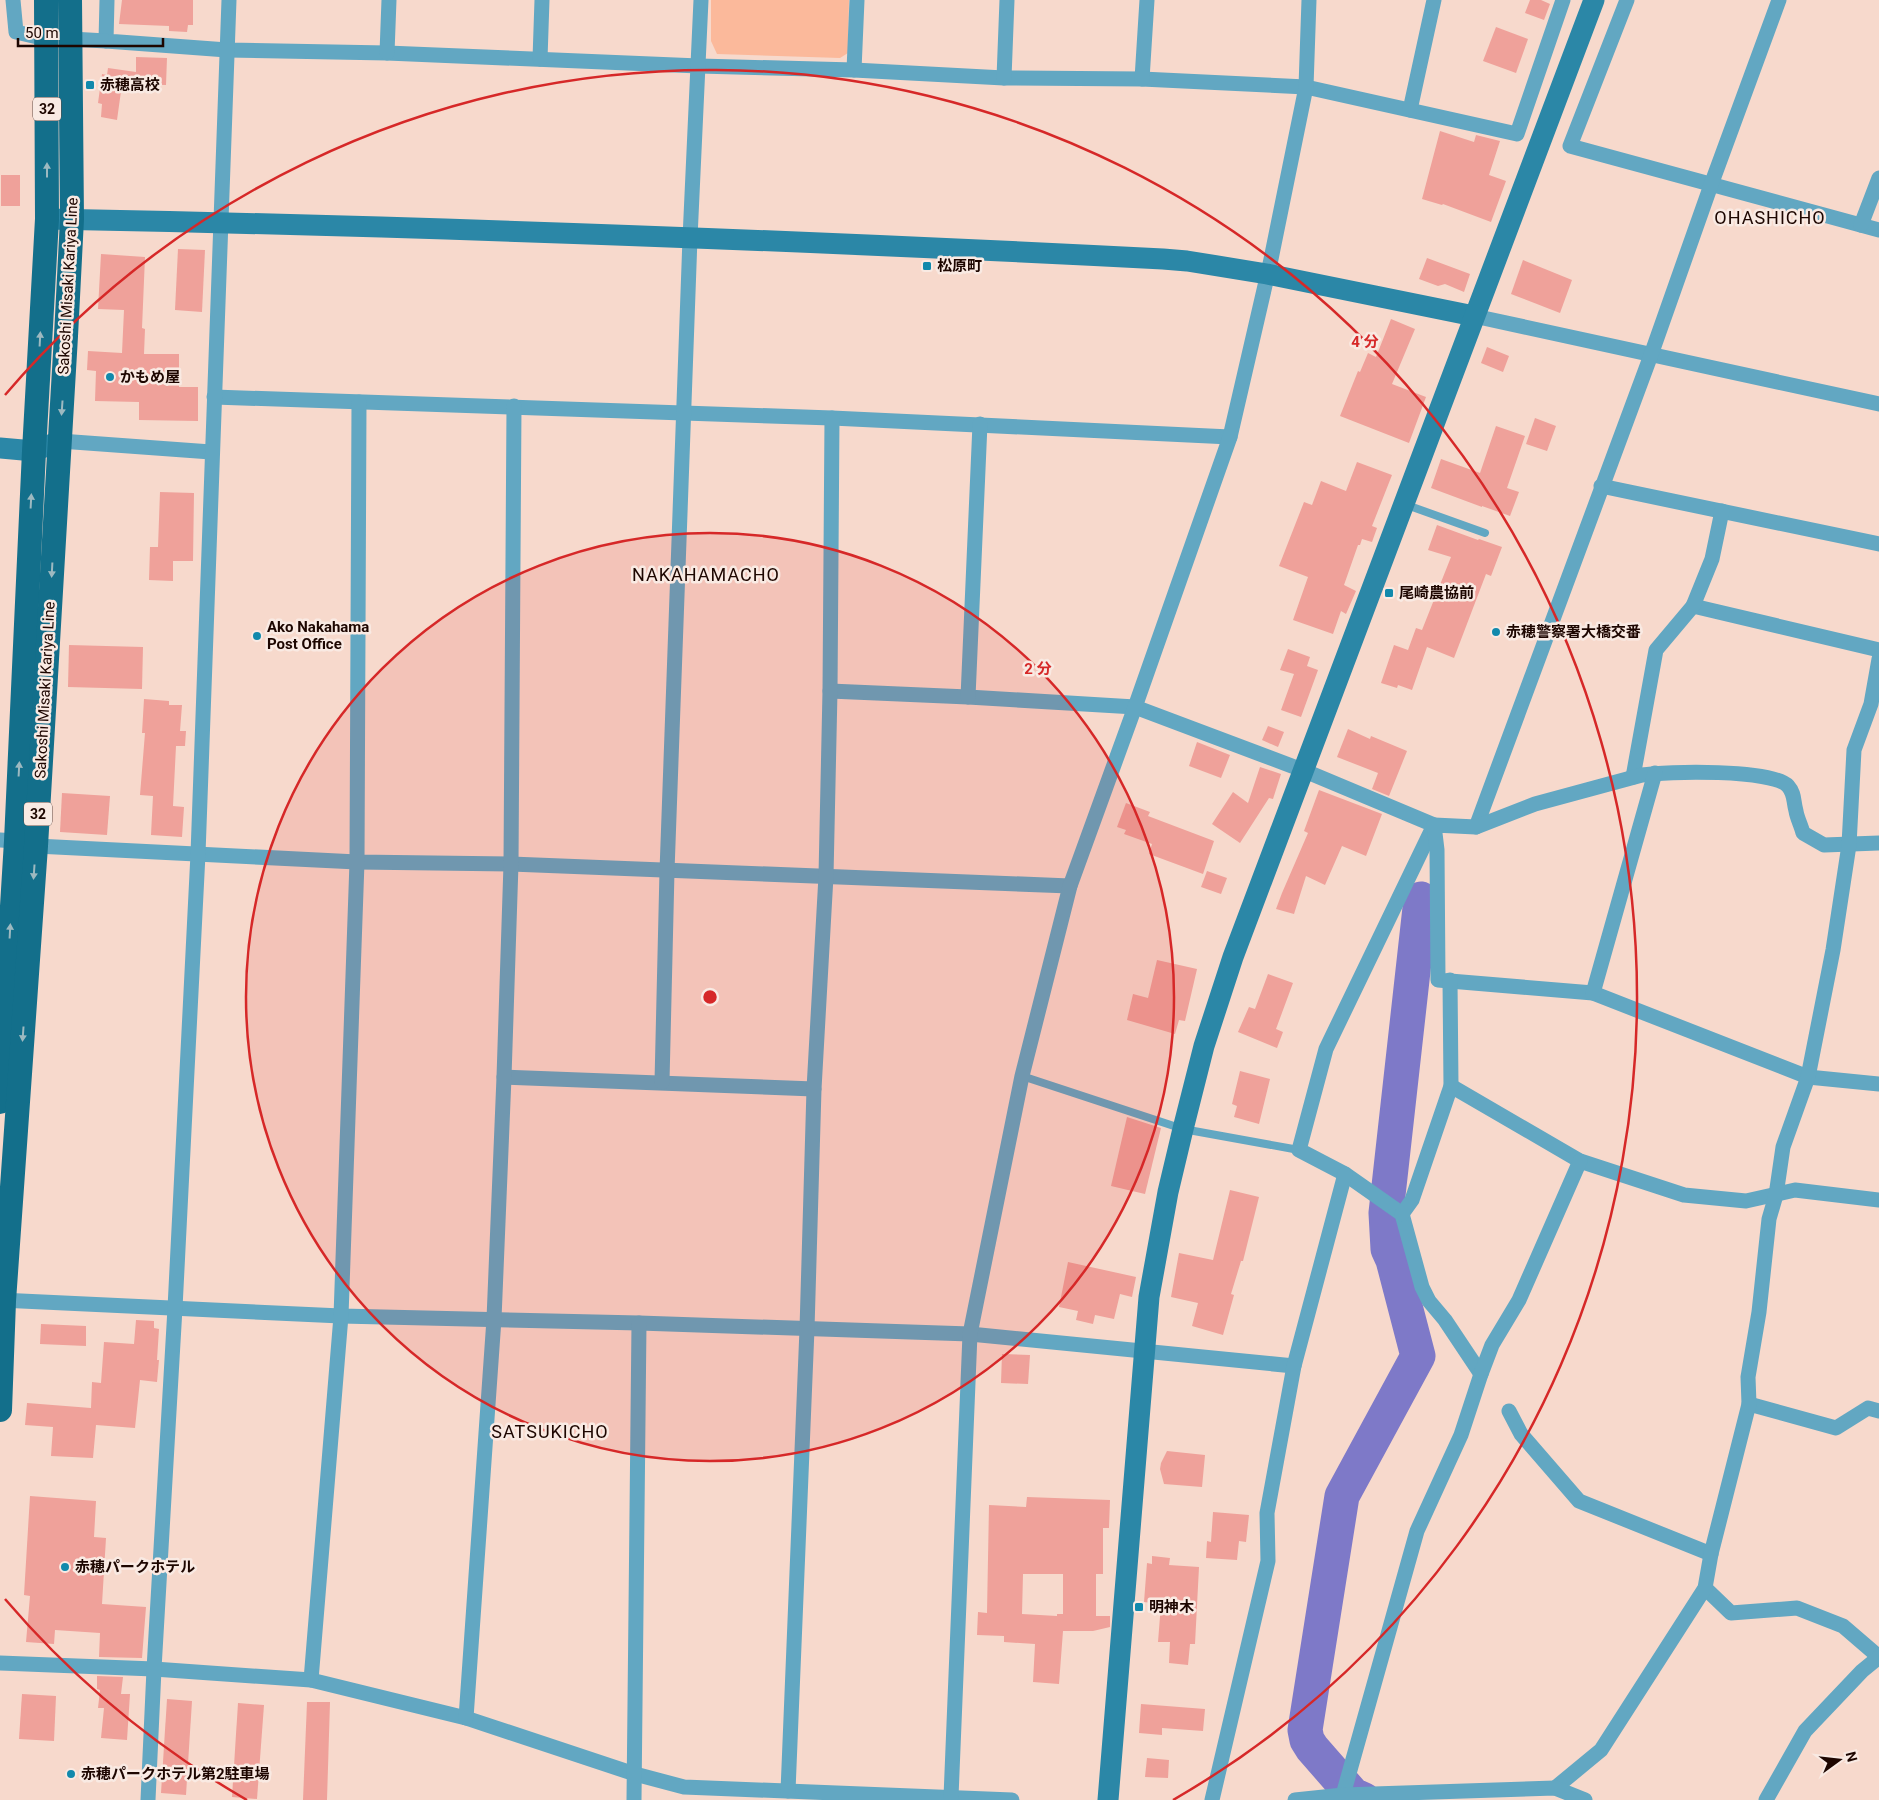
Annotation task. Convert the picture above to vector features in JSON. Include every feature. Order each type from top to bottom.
[{"type":"main road","name":"Sakoshi Misaki Kariya Line","points":[[0,1410],[17,842],[34,451],[47,219],[46,0]]},
{"type":"main road","name":"Sakoshi Misaki Kariya Line","points":[[0,1102],[17,842],[60,441],[72,219],[70,0]]},
{"type":"street","points":[[14,0],[16,32],[46,39]]},
{"type":"street","points":[[106,41],[107,0]]},
{"type":"street","points":[[148,1800],[198,854],[211,452],[229,0]]},
{"type":"street","points":[[387,53],[389,0]]},
{"type":"street","points":[[540,59],[542,0]]},
{"type":"street","points":[[662,1082],[667,871],[683,414],[701,0]]},
{"type":"street","points":[[854,70],[857,0]]},
{"type":"street","points":[[1004,78],[1007,0]]},
{"type":"street","points":[[1142,79],[1147,0]]},
{"type":"street","points":[[951,1797],[970,1334],[1022,1076],[1070,886],[1136,707],[1230,436],[1267,274],[1306,87],[1309,0]]},
{"type":"street","points":[[1410,110],[1434,0]]},
{"type":"street","points":[[71,39],[227,50],[387,53],[699,66],[854,70],[1004,78],[1142,79],[1306,87],[1517,134],[1563,0]]},
{"type":"street","points":[[1108,1800],[1149,1298],[1168,1192],[1204,1046],[1233,957],[1305,771],[1594,0]]},
{"type":"street","points":[[1627,0],[1570,146],[1879,230]]},
{"type":"street","points":[[1476,827],[1651,355],[1710,185],[1779,0]]},
{"type":"street","points":[[1861,225],[1879,178]]},
{"type":"street","points":[[47,219],[220,222],[690,238],[1187,260],[1267,274],[1474,316],[1879,404]]},
{"type":"street","points":[[214,397],[832,418],[1230,436]]},
{"type":"street","points":[[311,1680],[341,1316],[357,862],[359,402]]},
{"type":"street","points":[[466,1718],[494,1319],[504,1076],[511,864],[514,406]]},
{"type":"street","points":[[788,1790],[807,1328],[814,1089],[826,876],[830,691],[832,418]]},
{"type":"street","points":[[968,697],[980,424]]},
{"type":"street","points":[[0,448],[34,451],[60,441],[211,452]]},
{"type":"street","points":[[1601,486],[1879,544]]},
{"type":"street","points":[[1633,777],[1656,650],[1693,606],[1712,559],[1722,511]]},
{"type":"street","points":[[1693,606],[1879,650]]},
{"type":"street","points":[[1555,1788],[1600,1750],[1705,1588],[1711,1554],[1749,1404],[1748,1377],[1759,1312],[1769,1220],[1776,1195],[1782,1147],[1808,1076],[1833,950],[1849,845],[1854,750],[1871,704],[1879,659]]},
{"type":"street","points":[[830,691],[1136,707],[1305,771],[1434,825],[1476,827],[1535,804],[1633,777],[1655,773],[1705,772],[1768,778],[1786,783],[1794,793],[1796,810],[1803,833],[1824,844],[1879,843]]},
{"type":"street","points":[[1593,993],[1655,773]]},
{"type":"street","points":[[1434,825],[1437,850],[1438,980],[1593,993],[1808,1076],[1879,1084]]},
{"type":"street","points":[[1434,825],[1326,1049],[1299,1150],[1345,1174],[1402,1214],[1422,1287],[1429,1300],[1445,1320],[1481,1374]]},
{"type":"street","points":[[17,842],[357,862],[511,864],[1070,886]]},
{"type":"street","points":[[1402,1214],[1412,1200],[1451,1086],[1450,980]]},
{"type":"street","points":[[504,1076],[814,1089]]},
{"type":"street","points":[[1451,1086],[1580,1161],[1684,1195],[1746,1201],[1795,1190],[1879,1200]]},
{"type":"street","points":[[1343,1795],[1418,1531],[1461,1435],[1492,1345],[1519,1300],[1580,1161]]},
{"type":"street","points":[[1212,1800],[1268,1561],[1267,1513],[1294,1366],[1345,1174]]},
{"type":"street","points":[[2,1301],[341,1316],[639,1323],[970,1334],[1294,1366]]},
{"type":"street","points":[[634,1800],[639,1323]]},
{"type":"street","points":[[1749,1404],[1836,1428],[1868,1408],[1879,1411]]},
{"type":"street","points":[[1510,1411],[1521,1434],[1579,1501],[1711,1554]]},
{"type":"street","points":[[1705,1588],[1731,1613],[1797,1608],[1844,1626],[1879,1657],[1862,1671],[1805,1731],[1766,1800]]},
{"type":"street","points":[[0,1663],[154,1669],[311,1680],[466,1718],[635,1774],[684,1787],[1012,1800]]},
{"type":"street","points":[[1295,1800],[1343,1795],[1555,1788],[1585,1800]]},
{"type":"lane","points":[[1404,504],[1485,533]]},
{"type":"lane","points":[[1022,1076],[1184,1129],[1299,1150]]},
{"type":"shaded area","points":[[711,0],[849,0],[848,53],[840,58],[717,54],[711,41]]},
{"type":"building","points":[[122,0],[193,0],[193,25],[188,25],[187,32],[169,31],[169,26],[119,24]]},
{"type":"building","points":[[1530,0],[1541,0],[1550,4],[1544,20],[1525,13]]},
{"type":"building","points":[[1496,27],[1528,39],[1516,73],[1483,61]]},
{"type":"building","points":[[136,57],[167,58],[166,85],[122,84],[117,120],[101,117],[102,104],[98,103],[102,74],[107,75],[108,68],[136,72]]},
{"type":"building","points":[[1440,131],[1474,142],[1476,135],[1500,141],[1489,175],[1506,181],[1491,222],[1443,204],[1422,199]]},
{"type":"building","points":[[1,175],[20,175],[20,206],[1,206]]},
{"type":"building","points":[[178,249],[205,250],[202,312],[175,310]]},
{"type":"building","points":[[101,254],[145,257],[142,328],[145,329],[144,354],[179,354],[179,387],[198,387],[198,421],[139,420],[139,402],[95,401],[96,371],[87,370],[88,351],[122,353],[124,310],[98,309]]},
{"type":"building","points":[[1427,258],[1470,274],[1464,292],[1445,284],[1438,286],[1419,279]]},
{"type":"building","points":[[1523,260],[1572,280],[1560,313],[1511,294]]},
{"type":"building","points":[[1391,319],[1415,329],[1392,384],[1426,397],[1409,443],[1340,416],[1358,371],[1360,372],[1368,353],[1376,357]]},
{"type":"building","points":[[1487,347],[1509,356],[1503,372],[1481,363]]},
{"type":"building","points":[[1535,418],[1556,426],[1547,451],[1526,444]]},
{"type":"building","points":[[1496,426],[1525,436],[1507,488],[1519,492],[1510,516],[1431,488],[1441,459],[1480,473]]},
{"type":"building","points":[[1357,462],[1392,475],[1372,526],[1377,528],[1372,542],[1362,539],[1360,545],[1358,545],[1344,585],[1356,591],[1346,614],[1341,611],[1333,634],[1293,620],[1308,577],[1279,566],[1304,502],[1312,505],[1321,481],[1346,491]]},
{"type":"building","points":[[160,492],[194,493],[193,561],[173,561],[173,581],[149,580],[150,547],[158,547]]},
{"type":"building","points":[[1437,525],[1502,547],[1491,576],[1486,574],[1454,658],[1427,647],[1412,690],[1398,685],[1397,688],[1381,683],[1394,645],[1408,650],[1416,628],[1422,630],[1451,557],[1428,550]]},
{"type":"building","points":[[69,645],[143,647],[142,689],[68,687]]},
{"type":"building","points":[[1288,649],[1310,657],[1307,666],[1318,670],[1301,717],[1281,710],[1294,674],[1280,670]]},
{"type":"building","points":[[144,699],[169,701],[169,705],[182,705],[180,731],[186,731],[185,746],[176,746],[173,806],[184,807],[182,837],[151,835],[153,796],[140,795],[145,733],[142,733]]},
{"type":"building","points":[[1268,726],[1284,732],[1278,747],[1262,740]]},
{"type":"building","points":[[1348,729],[1370,739],[1371,736],[1407,751],[1389,796],[1372,789],[1378,773],[1337,757]]},
{"type":"building","points":[[1197,742],[1230,755],[1221,778],[1189,766]]},
{"type":"building","points":[[1260,767],[1281,774],[1273,799],[1269,798],[1240,843],[1212,824],[1233,792],[1248,803]]},
{"type":"building","points":[[1319,790],[1382,814],[1366,856],[1342,846],[1325,885],[1306,876],[1294,914],[1276,909],[1308,833],[1304,831]]},
{"type":"building","points":[[62,793],[110,796],[107,835],[60,832]]},
{"type":"building","points":[[1126,803],[1150,812],[1148,816],[1214,841],[1203,874],[1149,854],[1152,844],[1124,834],[1126,830],[1117,827]]},
{"type":"building","points":[[1207,871],[1227,878],[1221,894],[1201,887]]},
{"type":"building","points":[[1157,960],[1197,969],[1185,1021],[1179,1020],[1175,1034],[1127,1020],[1133,994],[1148,998]]},
{"type":"building","points":[[1268,974],[1293,983],[1276,1029],[1283,1032],[1277,1048],[1238,1032],[1249,1007],[1255,1009]]},
{"type":"building","points":[[1240,1071],[1270,1079],[1259,1124],[1234,1117],[1237,1106],[1232,1104]]},
{"type":"building","points":[[1127,1117],[1161,1128],[1145,1194],[1111,1186]]},
{"type":"building","points":[[1230,1190],[1259,1197],[1243,1261],[1241,1261],[1231,1294],[1234,1295],[1223,1335],[1192,1326],[1198,1303],[1171,1297],[1179,1253],[1213,1260]]},
{"type":"building","points":[[1068,1262],[1136,1277],[1132,1297],[1120,1294],[1114,1319],[1095,1315],[1093,1324],[1076,1320],[1078,1311],[1059,1307]]},
{"type":"building","points":[[136,1320],[154,1321],[154,1328],[159,1329],[157,1360],[159,1360],[157,1382],[140,1380],[135,1428],[96,1425],[93,1458],[51,1456],[53,1427],[25,1425],[27,1403],[91,1408],[92,1382],[101,1383],[104,1342],[134,1344]]},
{"type":"building","points":[[41,1324],[86,1326],[86,1346],[40,1344]]},
{"type":"building","points":[[1002,1354],[1030,1355],[1028,1384],[1001,1383]]},
{"type":"building","points":[[1167,1451],[1205,1455],[1202,1487],[1164,1484],[1160,1469]]},
{"type":"building","points":[[30,1496],[96,1501],[94,1537],[106,1538],[102,1604],[146,1607],[142,1658],[99,1657],[100,1633],[55,1630],[54,1644],[26,1642],[30,1596],[24,1595]]},
{"type":"building","points":[[1027,1497],[1110,1500],[1109,1528],[1103,1528],[1103,1574],[1096,1574],[1096,1616],[1110,1616],[1110,1627],[1093,1631],[1063,1631],[1059,1684],[1033,1682],[1035,1644],[1004,1642],[1004,1636],[977,1635],[978,1612],[987,1613],[989,1505],[1026,1507]],"holes":[[[1023,1574],[1063,1574],[1063,1614],[1057,1614],[1057,1616],[1022,1614]]]},
{"type":"building","points":[[1213,1512],[1249,1515],[1246,1542],[1239,1541],[1237,1560],[1206,1558],[1207,1541],[1211,1542]]},
{"type":"building","points":[[1152,1556],[1170,1558],[1169,1565],[1199,1567],[1195,1644],[1190,1644],[1188,1665],[1169,1663],[1170,1642],[1158,1642],[1161,1604],[1144,1602],[1147,1563],[1152,1564]]},
{"type":"building","points":[[97,1676],[123,1677],[121,1694],[130,1694],[127,1740],[101,1738],[104,1708],[98,1708],[100,1690],[97,1689]]},
{"type":"building","points":[[22,1694],[56,1696],[54,1741],[19,1739]]},
{"type":"building","points":[[167,1699],[192,1701],[186,1795],[161,1793]]},
{"type":"building","points":[[307,1702],[330,1702],[327,1800],[303,1800]]},
{"type":"building","points":[[238,1703],[264,1705],[257,1799],[232,1797]]},
{"type":"building","points":[[1141,1704],[1205,1709],[1203,1731],[1162,1728],[1162,1735],[1139,1733]]},
{"type":"building","points":[[1147,1758],[1169,1760],[1168,1778],[1145,1777]]},
{"type":"waterway","points":[[1364,1800],[1353,1795],[1312,1748],[1307,1740],[1305,1730],[1342,1496],[1418,1356],[1393,1260],[1388,1249],[1386,1213],[1421,899]]},
{"type":"place","name":"赤穂高校","points":[[90,85]]},
{"type":"place","name":"松原町","points":[[927,266]]},
{"type":"place","name":"かもめ屋","points":[[110,377]]},
{"type":"place","name":"尾崎農協前","points":[[1389,593]]},
{"type":"place","name":"赤穂警察署大橋交番","points":[[1496,632]]},
{"type":"place","name":"Ako Nakahama Post Office","points":[[257,636]]},
{"type":"place","name":"赤穂パークホテル","points":[[65,1567]]},
{"type":"place","name":"明神木","points":[[1139,1607]]},
{"type":"place","name":"赤穂パークホテル第2駐車場","points":[[71,1774]]},
{"type":"district","name":"OHASHICHO","points":[[1770,218]]},
{"type":"district","name":"NAKAHAMACHO","points":[[706,575]]},
{"type":"district","name":"SATSUKICHO","points":[[550,1432]]}]
